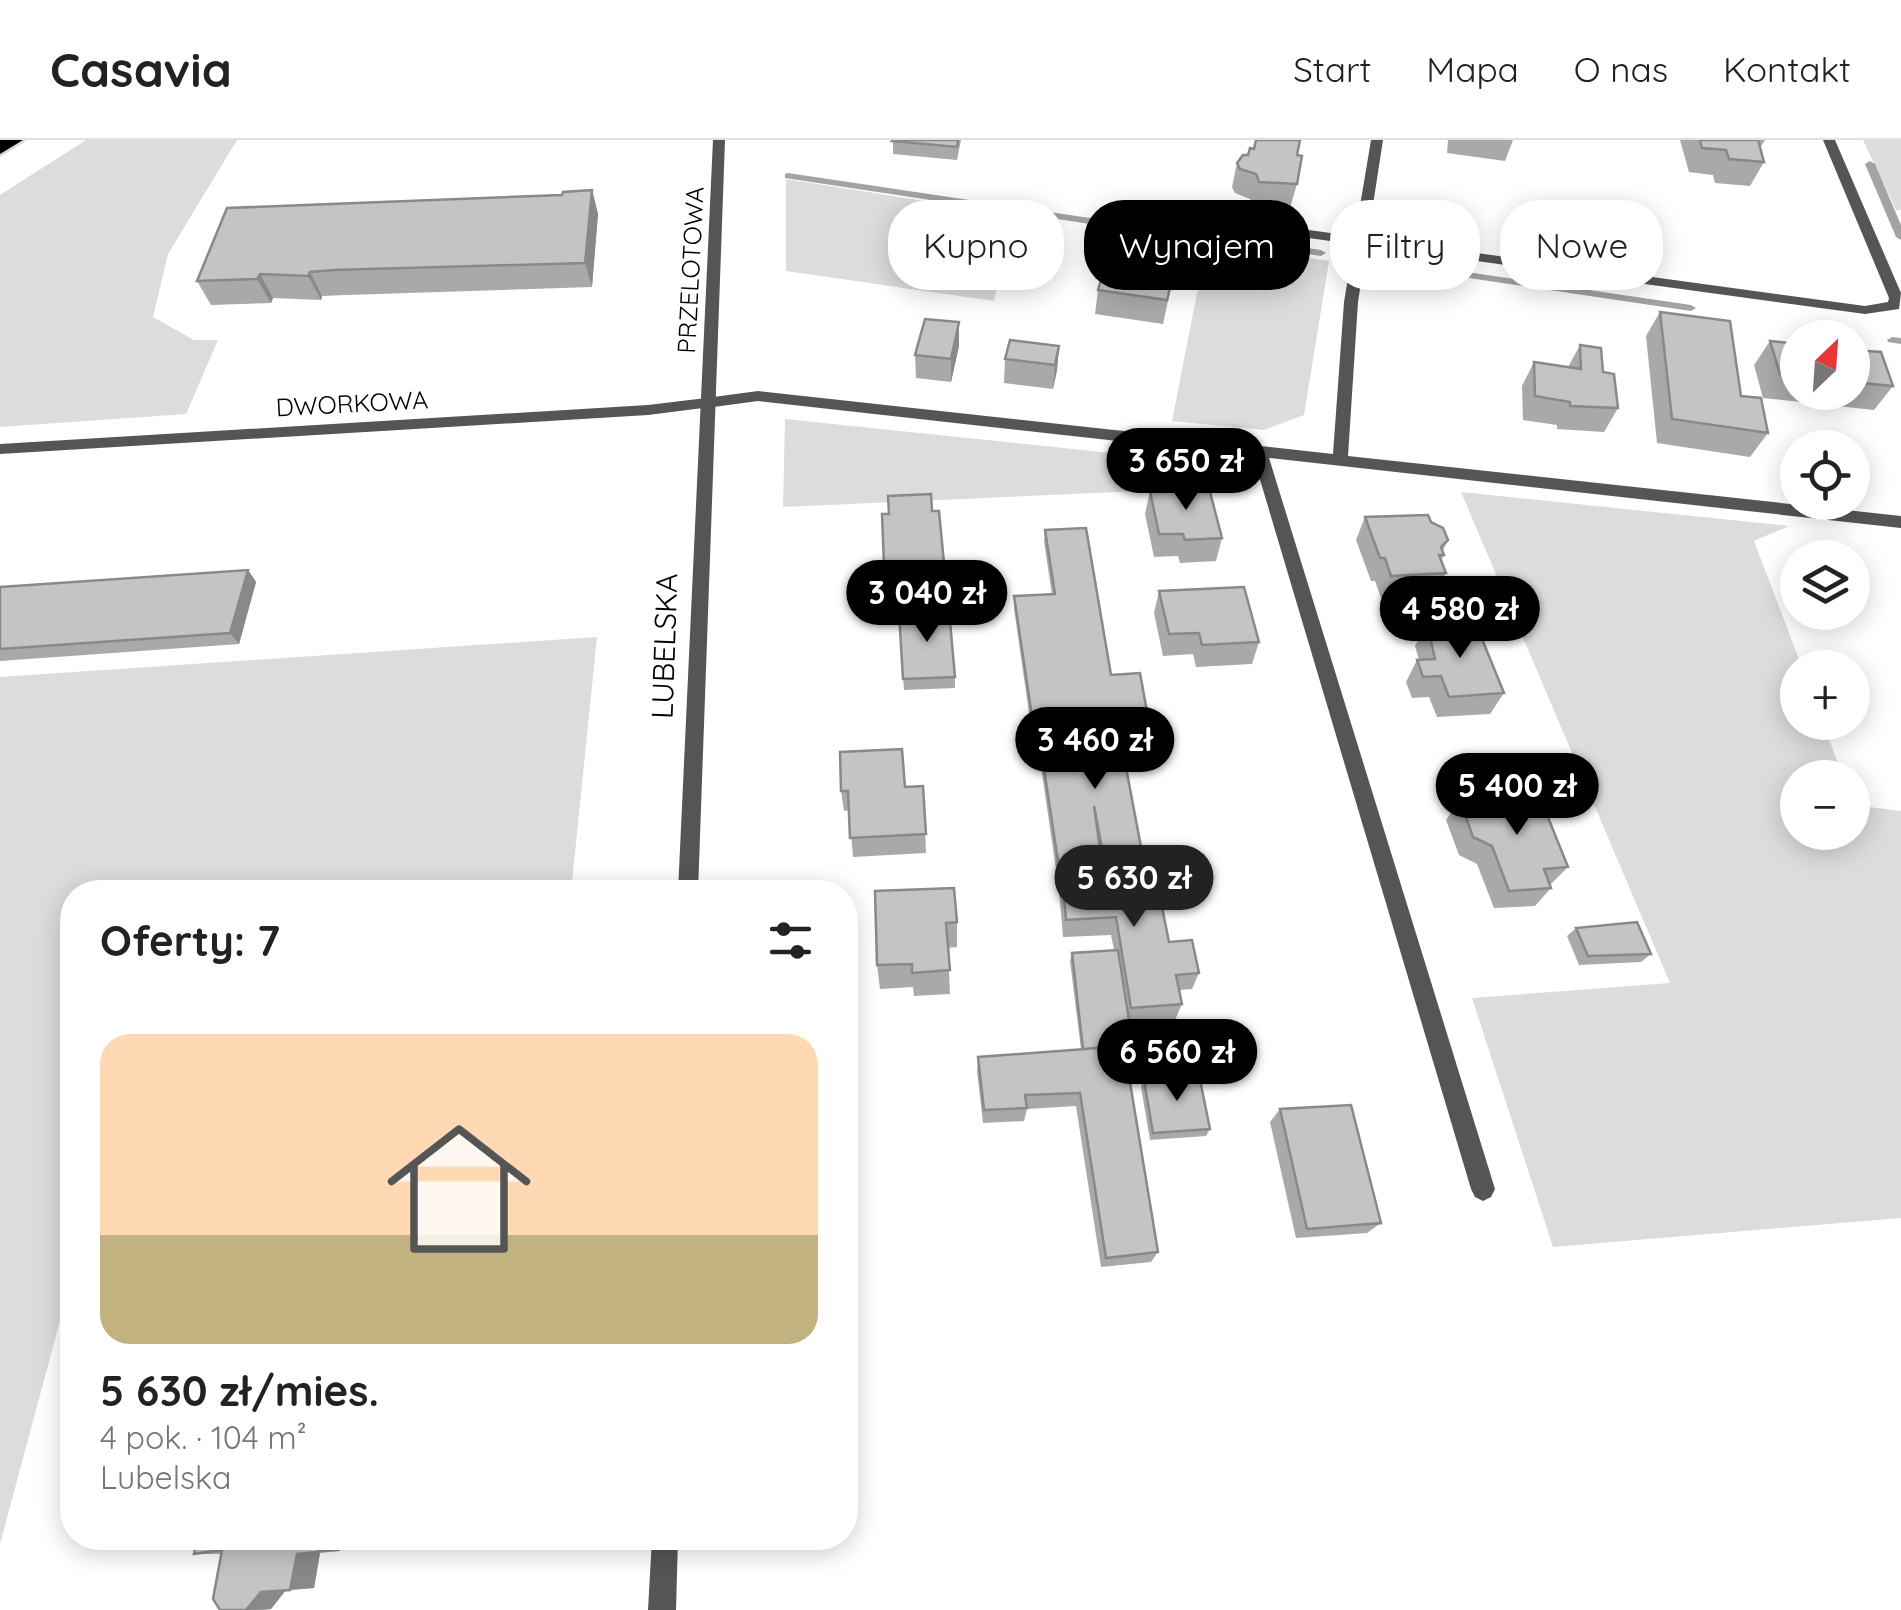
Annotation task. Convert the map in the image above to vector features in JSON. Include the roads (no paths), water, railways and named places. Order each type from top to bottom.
[{"type":"highway","points":[[0,148],[14,140]]},
{"type":"street","name":"PRZELOTOWA","points":[[706,403],[719,140]]},
{"type":"street","points":[[1367,200],[1377,140]]},
{"type":"street","points":[[1480,258],[1865,310],[1897,307],[1829,140]]},
{"type":"street","points":[[1340,460],[1353,290]]},
{"type":"street","name":"DWORKOWA","points":[[0,448],[648,410],[758,396],[1901,522]]},
{"type":"street","name":"LUBELSKA","points":[[688,880],[706,403]]},
{"type":"street","points":[[1259,451],[1483,1189]]},
{"type":"street","points":[[662,1610],[664,1550]]},
{"type":"waterway","points":[[1870,164],[1901,237]]},
{"type":"waterway","points":[[788,176],[1084,220]]},
{"type":"waterway","points":[[1310,251],[1321,253]]},
{"type":"waterway","points":[[1480,277],[1691,308]]},
{"type":"waterway","points":[[1892,340],[1901,341]]}]
